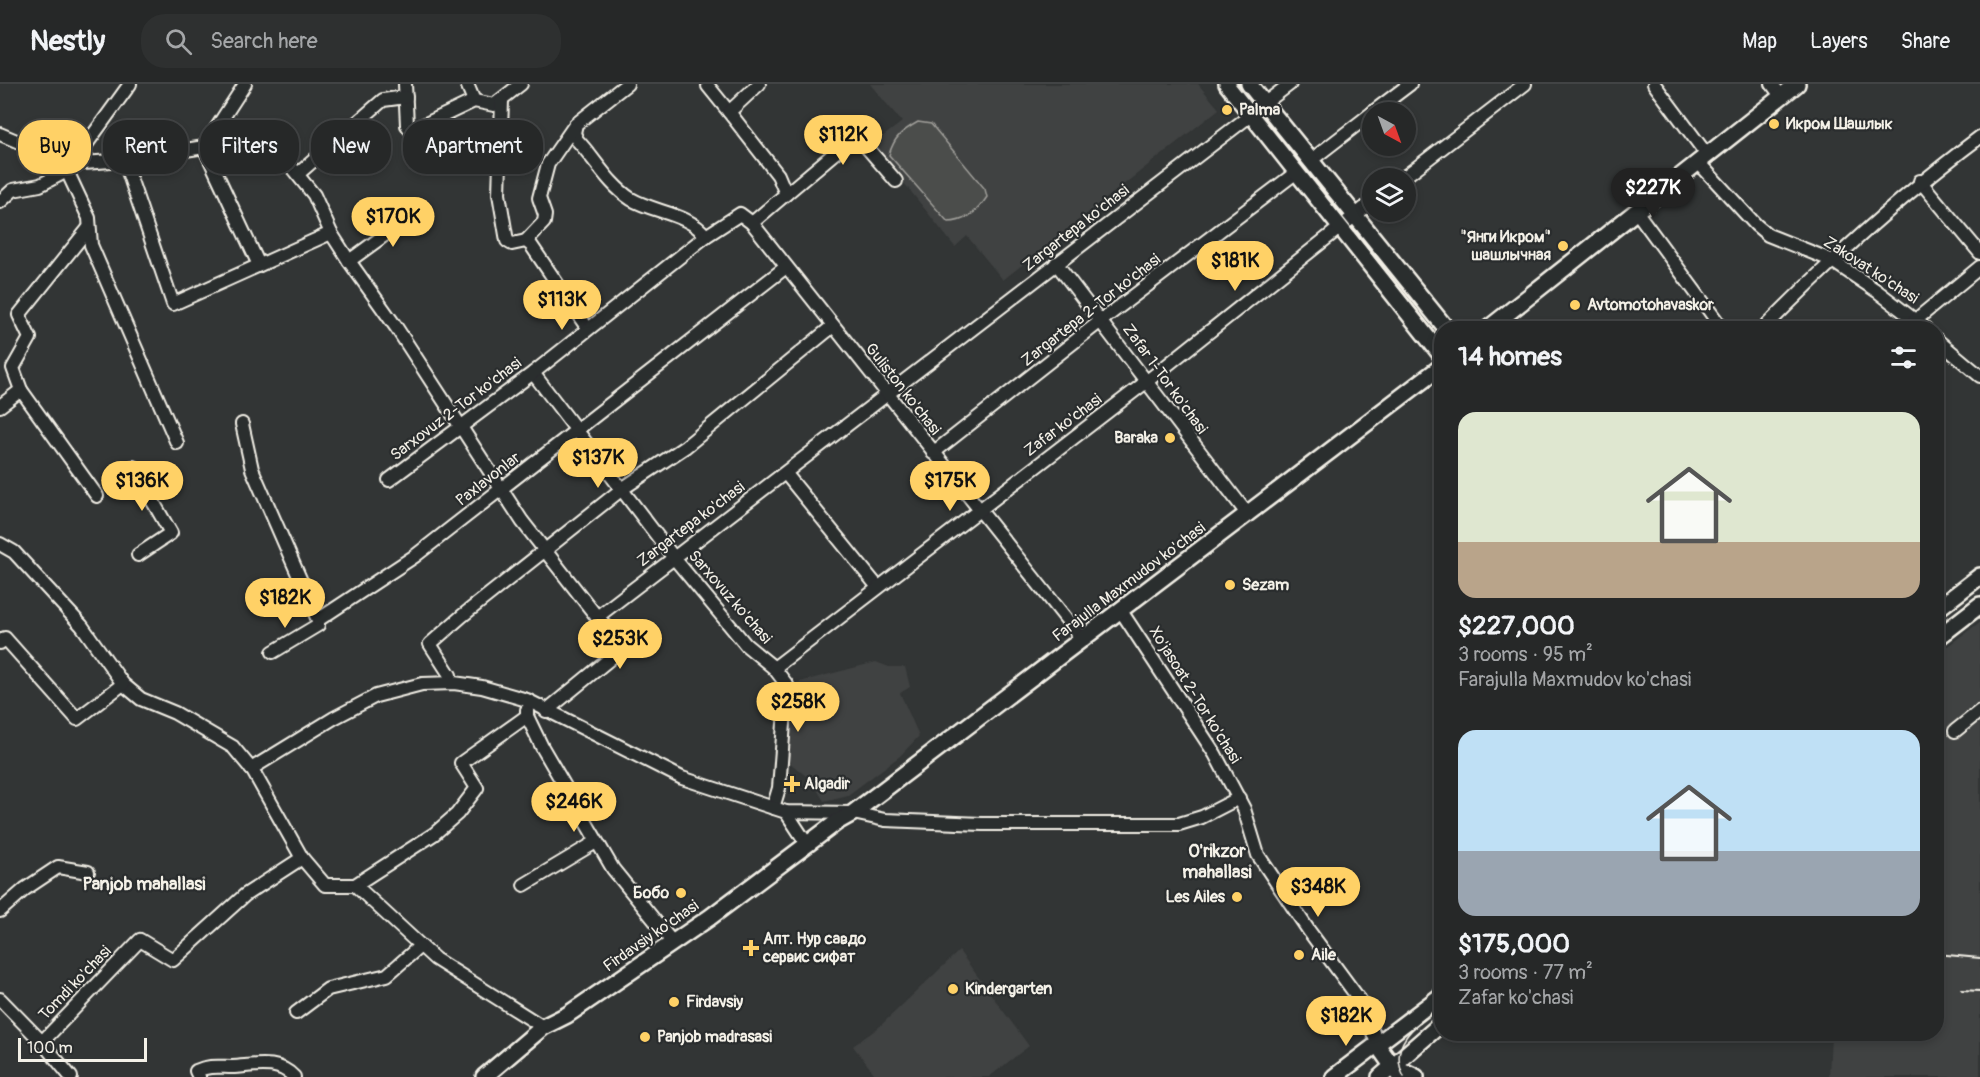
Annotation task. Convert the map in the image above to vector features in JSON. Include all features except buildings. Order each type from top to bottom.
[{"type":"main road","points":[[1227,84],[1434,346]]},
{"type":"main road","points":[[1249,84],[1440,321]]},
{"type":"main road","points":[[1498,321],[1703,158],[1776,90],[1797,84]]},
{"type":"main road","name":"Farajulla Maxmudov ko'chasi","points":[[837,822],[853,813],[1083,640],[1434,372]]},
{"type":"main road","points":[[1944,604],[1980,576]]},
{"type":"main road","points":[[1944,633],[1979,607]]},
{"type":"main road","name":"Firdavsiy ko'chasi","points":[[484,1077],[543,1027],[567,1015],[673,943],[837,822]]},
{"type":"main road","points":[[1334,1077],[1378,1046],[1434,1001]]},
{"type":"main road","points":[[1398,1072],[1434,1032]]},
{"type":"main road","points":[[1378,1046],[1398,1072]]},
{"type":"main road","points":[[1380,1077],[1398,1072],[1416,1077]]},
{"type":"street","points":[[91,137],[130,84]]},
{"type":"street","points":[[222,120],[245,84]]},
{"type":"street","points":[[467,84],[474,101]]},
{"type":"street","points":[[299,173],[383,100],[405,90],[407,125],[411,131],[474,101],[494,105],[521,84]]},
{"type":"street","points":[[526,242],[544,222],[545,215],[539,198],[548,164],[576,124],[627,84]]},
{"type":"street","points":[[729,112],[759,84]]},
{"type":"street","points":[[1265,104],[1290,84]]},
{"type":"street","points":[[1387,102],[1410,84]]},
{"type":"street","points":[[1416,168],[1525,84]]},
{"type":"street","name":"Zakovat ko'chasi","points":[[1654,84],[1703,158],[1756,225],[1768,235],[1831,260],[1906,321]]},
{"type":"street","points":[[708,86],[778,175],[786,194]]},
{"type":"street","points":[[502,100],[498,162],[504,233],[507,241],[512,244],[526,242],[531,245],[588,329]]},
{"type":"street","name":"Zargartepa ko'chasi","points":[[597,617],[1252,114]]},
{"type":"street","points":[[1310,161],[1362,121]]},
{"type":"street","points":[[576,124],[574,133],[577,141],[614,187],[651,209],[692,222],[706,236]]},
{"type":"street","points":[[0,134],[18,143]]},
{"type":"street","name":"Sarxovuz 2-Tor ko'chasi","points":[[389,480],[533,373],[706,236],[735,215],[747,219],[786,194],[856,135],[896,181]]},
{"type":"street","points":[[1771,321],[1831,260],[1920,181],[1980,137]]},
{"type":"street","name":"Zargartepa 2-Tor ko'chasi","points":[[933,453],[1102,320],[1298,171]]},
{"type":"street","points":[[0,202],[13,190],[40,184],[57,174]]},
{"type":"street","points":[[72,174],[89,218],[88,229],[91,245],[177,442]]},
{"type":"street","points":[[129,174],[173,304],[331,233]]},
{"type":"street","points":[[217,174],[259,265]]},
{"type":"street","points":[[298,174],[314,195],[331,233],[349,261],[544,551],[597,617],[623,644],[623,648],[546,711]]},
{"type":"street","points":[[1920,181],[1980,253]]},
{"type":"street","points":[[349,261],[419,210]]},
{"type":"street","name":"Zafar ko'chasi","points":[[774,668],[1146,382],[1362,210]]},
{"type":"street","points":[[1636,211],[1717,321]]},
{"type":"street","name":"Guliston ko'chasi","points":[[747,219],[1083,640]]},
{"type":"street","points":[[88,229],[19,315],[30,338],[13,368],[21,390],[97,496]]},
{"type":"street","name":"Zafar 1-Tor ko'chasi","points":[[1056,263],[1102,320],[1146,382],[1248,514]]},
{"type":"street","name":"Paxlavonlar","points":[[273,652],[318,625],[318,620],[414,556],[786,267]]},
{"type":"street","points":[[1914,321],[1980,267]]},
{"type":"street","points":[[450,675],[430,644],[622,489],[685,447],[833,326]]},
{"type":"street","points":[[1944,346],[1980,376]]},
{"type":"street","name":"Sarxovuz ko'chasi","points":[[533,373],[578,429],[674,558],[746,645],[774,668]]},
{"type":"street","points":[[0,406],[21,390]]},
{"type":"street","points":[[242,424],[252,469],[318,620]]},
{"type":"street","points":[[133,467],[171,533],[138,555]]},
{"type":"street","points":[[786,474],[878,586]]},
{"type":"street","points":[[0,544],[14,552],[82,626],[123,684],[141,699],[175,713],[233,747],[251,769],[302,858],[325,885],[355,885],[434,834],[457,814],[477,788],[461,763],[527,716]]},
{"type":"street","name":"Xo'jasoat 2-Tor ko'chasi","points":[[1121,611],[1215,754],[1239,798],[1250,825],[1258,855],[1309,931],[1362,1003],[1378,1046]]},
{"type":"street","points":[[0,643],[5,638],[77,719],[123,684]]},
{"type":"street","points":[[774,668],[787,685],[779,788],[780,810],[807,844]]},
{"type":"street","points":[[251,769],[366,701],[422,684],[464,684],[527,700],[682,778],[780,810],[853,813],[885,820],[982,824],[1179,824],[1202,817],[1239,798]]},
{"type":"street","points":[[527,700],[527,716],[596,842],[613,869],[673,943]]},
{"type":"street","points":[[1955,731],[1980,711]]},
{"type":"street","points":[[524,885],[596,842]]},
{"type":"street","name":"Tomdi ko'chasi","points":[[71,1077],[42,1042],[140,940],[173,960],[245,895],[302,858]]},
{"type":"street","points":[[0,911],[25,889],[58,867],[88,872]]},
{"type":"street","points":[[355,885],[419,947],[543,1027]]},
{"type":"street","points":[[296,1013],[328,989],[387,975],[419,947]]},
{"type":"street","points":[[0,999],[42,1042]]},
{"type":"street","points":[[199,1077],[196,1071],[210,1066],[264,1064],[288,1070],[294,1077]]},
{"type":"shaded area","points":[[870,84],[1198,84],[1219,109],[1003,280],[967,236],[955,247],[873,144],[902,122]]},
{"type":"shaded area","points":[[918,122],[931,124],[985,189],[987,197],[980,207],[965,218],[948,222],[889,155],[899,135]]},
{"type":"shaded area","points":[[1980,622],[1980,1077],[1829,1077],[1831,1041],[1944,1041],[1944,649]]},
{"type":"shaded area","points":[[876,662],[889,667],[905,667],[910,687],[900,693],[919,736],[900,756],[848,795],[824,801],[811,780],[784,758],[792,684]]},
{"type":"shaded area","name":"Kindergarten","points":[[959,951],[1029,1046],[989,1077],[877,1077],[853,1046],[878,1028]]},
{"type":"tram line","points":[[1236,84],[1434,332]]},
{"type":"tram line","points":[[1404,1077],[1399,1054],[1402,1044],[1407,1035],[1434,1011]]},
{"type":"railway","points":[[1944,955],[1980,958]]},
{"type":"railway","points":[[1962,990],[1980,991]]},
{"type":"place","name":"Palma","points":[[1227,110]]},
{"type":"place","name":"Икром Шашлык","points":[[1774,124]]},
{"type":"place","name":"\"Янги Икром\" шашлычная","points":[[1563,246]]},
{"type":"place","name":"Avtomotohavaskor","points":[[1575,305]]},
{"type":"place","name":"Baraka","points":[[1170,438]]},
{"type":"place","name":"Sezam","points":[[1230,585]]},
{"type":"place","name":"Algadir","points":[[792,784]]},
{"type":"place","name":"Бобо","points":[[681,893]]},
{"type":"place","name":"Les Ailes","points":[[1237,897]]},
{"type":"place","name":"Апт. Нур савдо сервис сифат","points":[[751,948]]},
{"type":"place","name":"Aile","points":[[1299,955]]},
{"type":"place","name":"Kindergarten","points":[[953,989]]},
{"type":"place","name":"Firdavsiy","points":[[674,1002]]},
{"type":"place","name":"Panjob madrasasi","points":[[645,1037]]},
{"type":"district","name":"O'rikzor mahallasi","points":[[1217,861]]},
{"type":"district","name":"Panjob mahallasi","points":[[144,884]]}]
